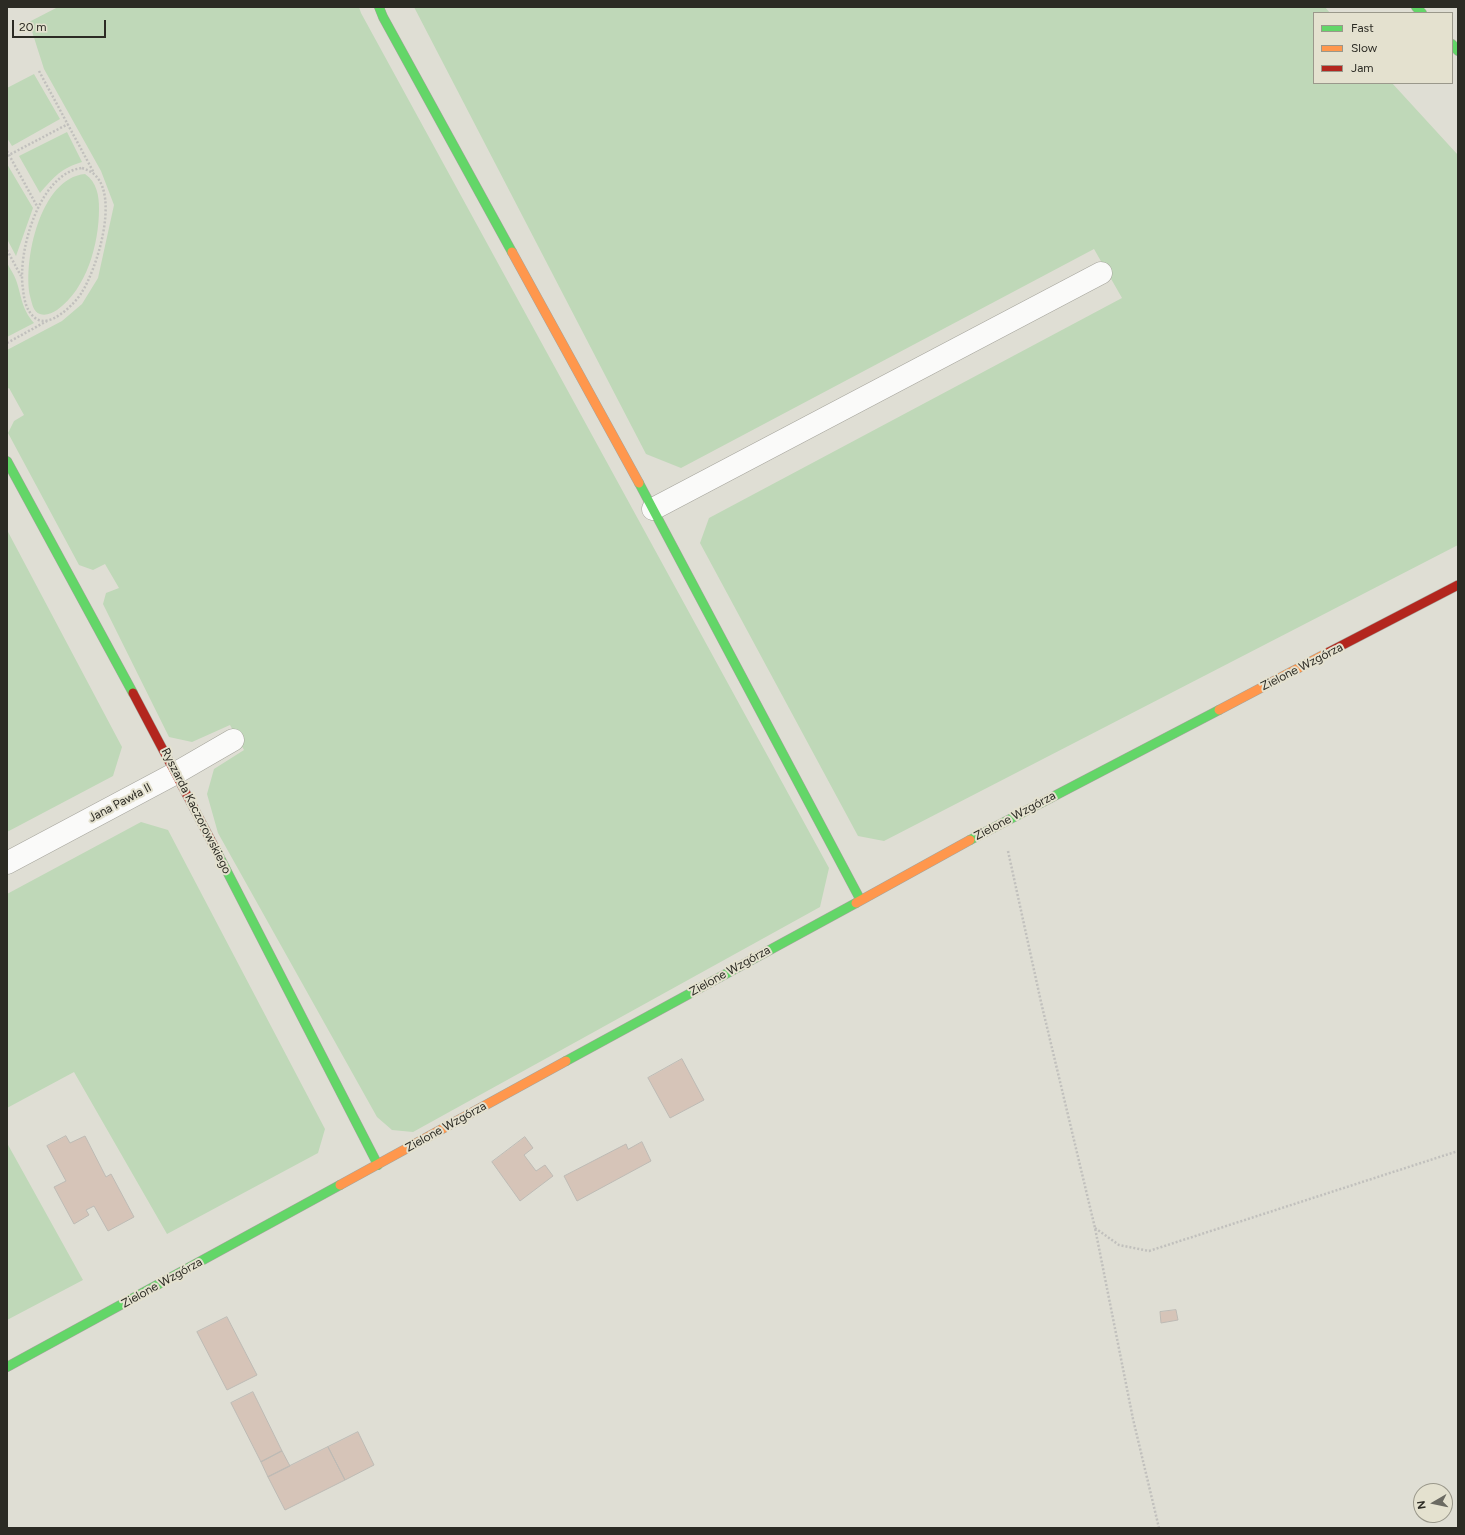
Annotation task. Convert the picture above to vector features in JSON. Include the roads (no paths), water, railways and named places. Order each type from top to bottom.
[{"type":"main road","points":[[380,7],[383,17],[653,509],[860,900]]},
{"type":"main road","name":"Ryszarda Kaczorowskiego","points":[[7,461],[176,773],[378,1165]]},
{"type":"main road","name":"Zielone Wzgórza","points":[[7,1367],[1002,823],[1458,585]]},
{"type":"street","points":[[653,509],[1101,273]]},
{"type":"street","name":"Jana Pawła II","points":[[7,863],[176,773],[233,740]]}]
